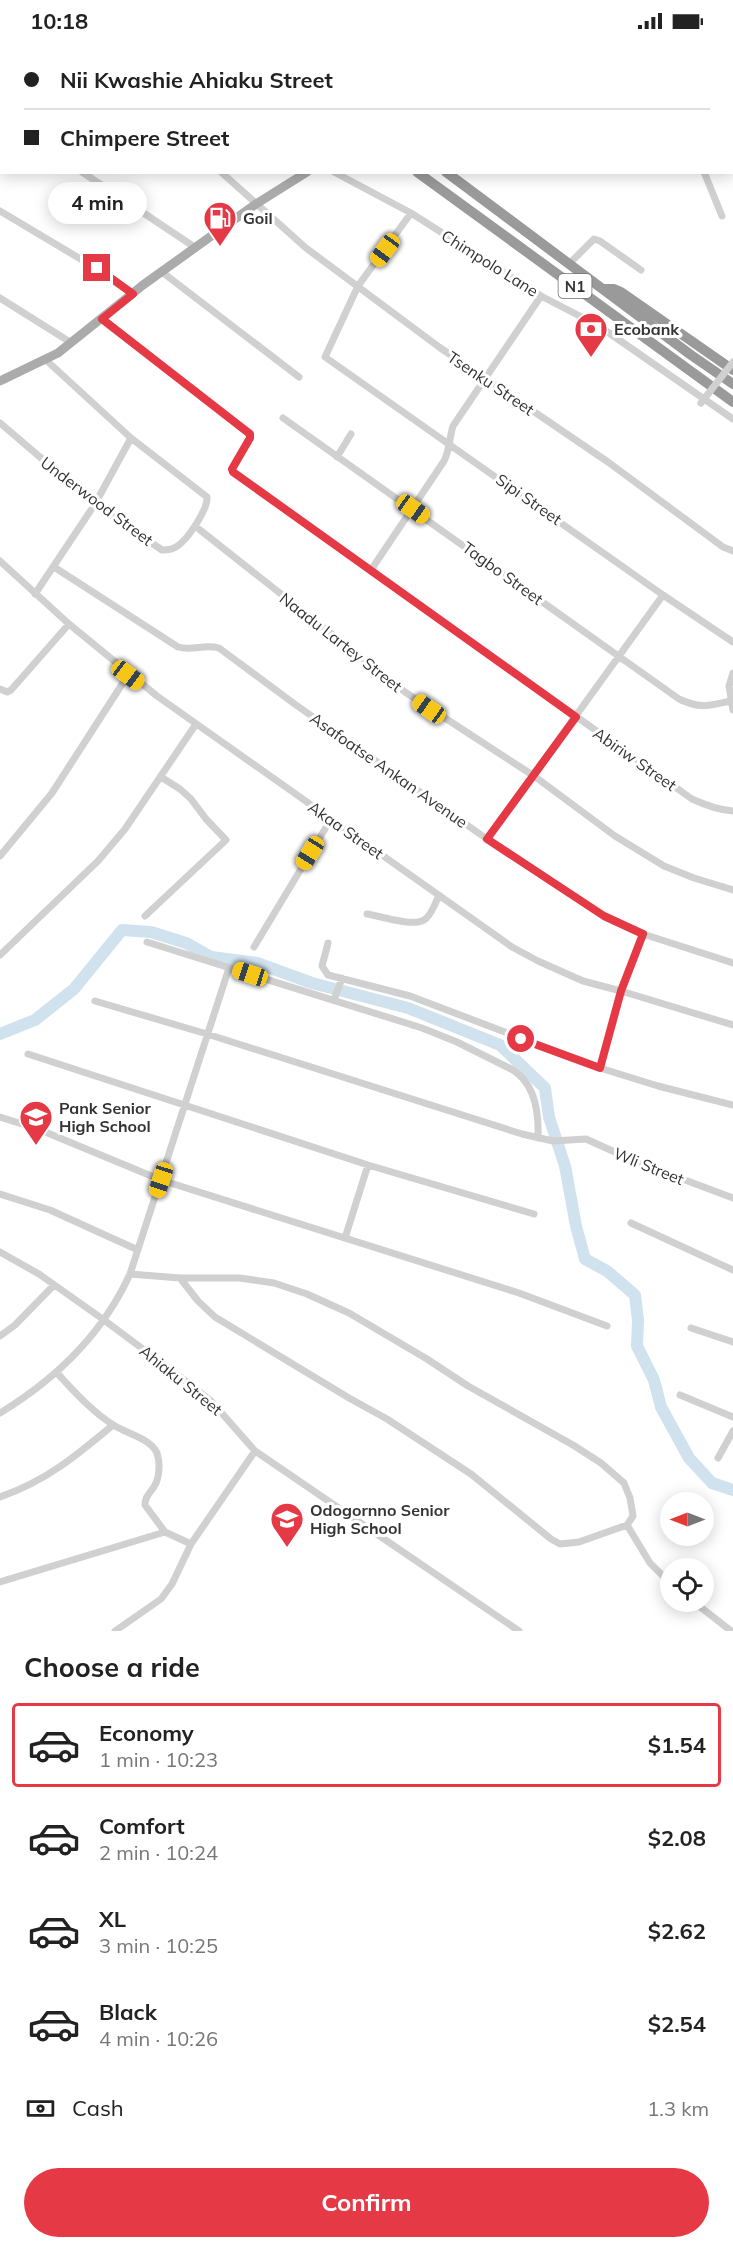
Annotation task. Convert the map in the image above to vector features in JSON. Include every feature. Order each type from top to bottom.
[{"type":"highway","name":"N1","points":[[420,174],[733,402]]},
{"type":"highway","name":"N1","points":[[449,174],[733,384]]},
{"type":"highway","points":[[461,174],[479,197]]},
{"type":"highway","points":[[602,289],[614,289],[621,292],[715,352],[733,370]]},
{"type":"main road","points":[[0,381],[46,360],[256,204],[304,174]]},
{"type":"street","points":[[85,174],[196,248]]},
{"type":"street","name":"Tsenku Street","points":[[223,174],[306,248],[485,380],[608,462],[723,547],[733,551]]},
{"type":"street","name":"Chimpolo Lane","points":[[338,174],[411,213],[541,296],[599,326],[687,391],[722,415],[733,419]]},
{"type":"street","points":[[706,174],[722,216]]},
{"type":"street","points":[[0,211],[104,273],[133,294]]},
{"type":"street","points":[[358,286],[411,213]]},
{"type":"street","points":[[569,264],[594,239],[640,270]]},
{"type":"street","points":[[162,272],[299,377]]},
{"type":"street","name":"Sipi Street","points":[[358,286],[325,357],[733,642]]},
{"type":"street","points":[[371,570],[444,461],[451,444],[450,434],[453,426],[541,296]]},
{"type":"street","points":[[0,298],[70,342]]},
{"type":"street","name":"Abiriw Street","points":[[102,319],[250,434],[250,438],[232,469],[233,472],[692,799],[723,811],[733,811]]},
{"type":"street","points":[[46,360],[131,438],[207,497],[208,502],[195,526]]},
{"type":"street","points":[[701,403],[733,362]]},
{"type":"street","name":"Tagbo Street","points":[[283,418],[679,699],[704,707],[730,701]]},
{"type":"street","name":"Underwood Street","points":[[0,423],[95,504],[162,550],[178,547],[195,526]]},
{"type":"street","points":[[337,457],[351,434]]},
{"type":"street","points":[[35,594],[95,504],[131,438]]},
{"type":"street","name":"Naadu Lartey Street","points":[[195,526],[405,692],[534,776],[641,853],[664,866],[733,890]]},
{"type":"street","name":"Akaa Street","points":[[0,561],[128,675],[512,947],[583,981],[733,1025]]},
{"type":"street","name":"Asafoatse Ankan Avenue","points":[[54,567],[178,647],[191,649],[213,646],[219,648],[487,839],[604,916],[643,934],[733,963]]},
{"type":"street","points":[[487,839],[663,595]]},
{"type":"street","points":[[0,689],[7,692],[11,690],[69,624]]},
{"type":"street","points":[[733,673],[729,686],[733,710]]},
{"type":"street","points":[[0,856],[52,793],[128,675]]},
{"type":"street","points":[[0,955],[98,861],[125,829],[196,724]]},
{"type":"street","points":[[144,916],[226,840],[180,789],[161,777]]},
{"type":"street","points":[[254,947],[331,819]]},
{"type":"street","points":[[367,914],[408,922],[422,921],[426,919],[439,895]]},
{"type":"street","points":[[600,1068],[621,991],[643,934]]},
{"type":"street","points":[[95,1001],[538,1138],[538,1115],[529,1086],[521,1076],[457,1042],[335,998],[147,942]]},
{"type":"street","points":[[328,944],[322,966],[324,972],[341,981],[411,996],[600,1068],[733,1105]]},
{"type":"street","points":[[0,1413],[33,1393],[56,1372],[104,1320],[119,1299],[138,1250],[229,968]]},
{"type":"street","points":[[335,998],[341,981]]},
{"type":"street","points":[[28,1054],[368,1166],[534,1214]]},
{"type":"street","points":[[0,1117],[38,1128],[161,1180],[519,1293],[607,1326]]},
{"type":"street","name":"Wli Street","points":[[538,1138],[553,1141],[586,1139],[668,1174],[733,1198]]},
{"type":"street","points":[[345,1238],[368,1166]]},
{"type":"street","points":[[0,1194],[50,1210],[138,1250]]},
{"type":"street","points":[[631,1223],[733,1270]]},
{"type":"street","name":"Ahiaku Street","points":[[0,1252],[54,1285],[104,1320],[211,1401],[255,1451],[519,1631]]},
{"type":"street","points":[[130,1274],[180,1278],[240,1278],[274,1283],[349,1312],[468,1386],[573,1445],[612,1471],[624,1483],[630,1498],[633,1516],[627,1525],[579,1542],[560,1544],[471,1474],[387,1419],[215,1317],[198,1301],[180,1278]]},
{"type":"street","points":[[0,1336],[15,1325],[54,1285]]},
{"type":"street","points":[[691,1328],[733,1342]]},
{"type":"street","points":[[56,1372],[87,1404],[113,1425],[153,1445],[159,1460],[157,1479],[147,1495],[146,1505],[165,1532],[191,1544]]},
{"type":"street","points":[[680,1395],[733,1417]]},
{"type":"street","points":[[0,1497],[19,1491],[46,1477],[70,1461],[113,1425]]},
{"type":"street","points":[[718,1458],[733,1431]]},
{"type":"street","points":[[115,1631],[161,1599],[172,1584],[191,1544],[255,1451]]},
{"type":"street","points":[[627,1525],[651,1563],[660,1572]]},
{"type":"street","points":[[0,1582],[165,1532]]},
{"type":"street","points":[[706,1612],[730,1631]]},
{"type":"waterway","points":[[0,1034],[35,1020],[74,989],[122,930],[151,932],[186,943],[211,957],[257,963],[312,983],[408,1008],[500,1045],[545,1088],[549,1117],[565,1166],[576,1226],[585,1259],[607,1271],[635,1295],[638,1320],[637,1346],[654,1380],[661,1407],[689,1458],[712,1483],[733,1490]]},
{"type":"place","name":"Goil","points":[[220,247]]},
{"type":"place","name":"Ecobank","points":[[591,358]]},
{"type":"place","name":"Pank Senior High School","points":[[36,1146]]},
{"type":"place","name":"Odogornno Senior High School","points":[[287,1548]]},
{"type":"route","points":[[97,268],[133,294],[102,319],[250,434],[250,438],[232,469],[233,472],[576,717],[487,839],[604,916],[643,934],[621,991],[600,1068],[521,1039]]}]
